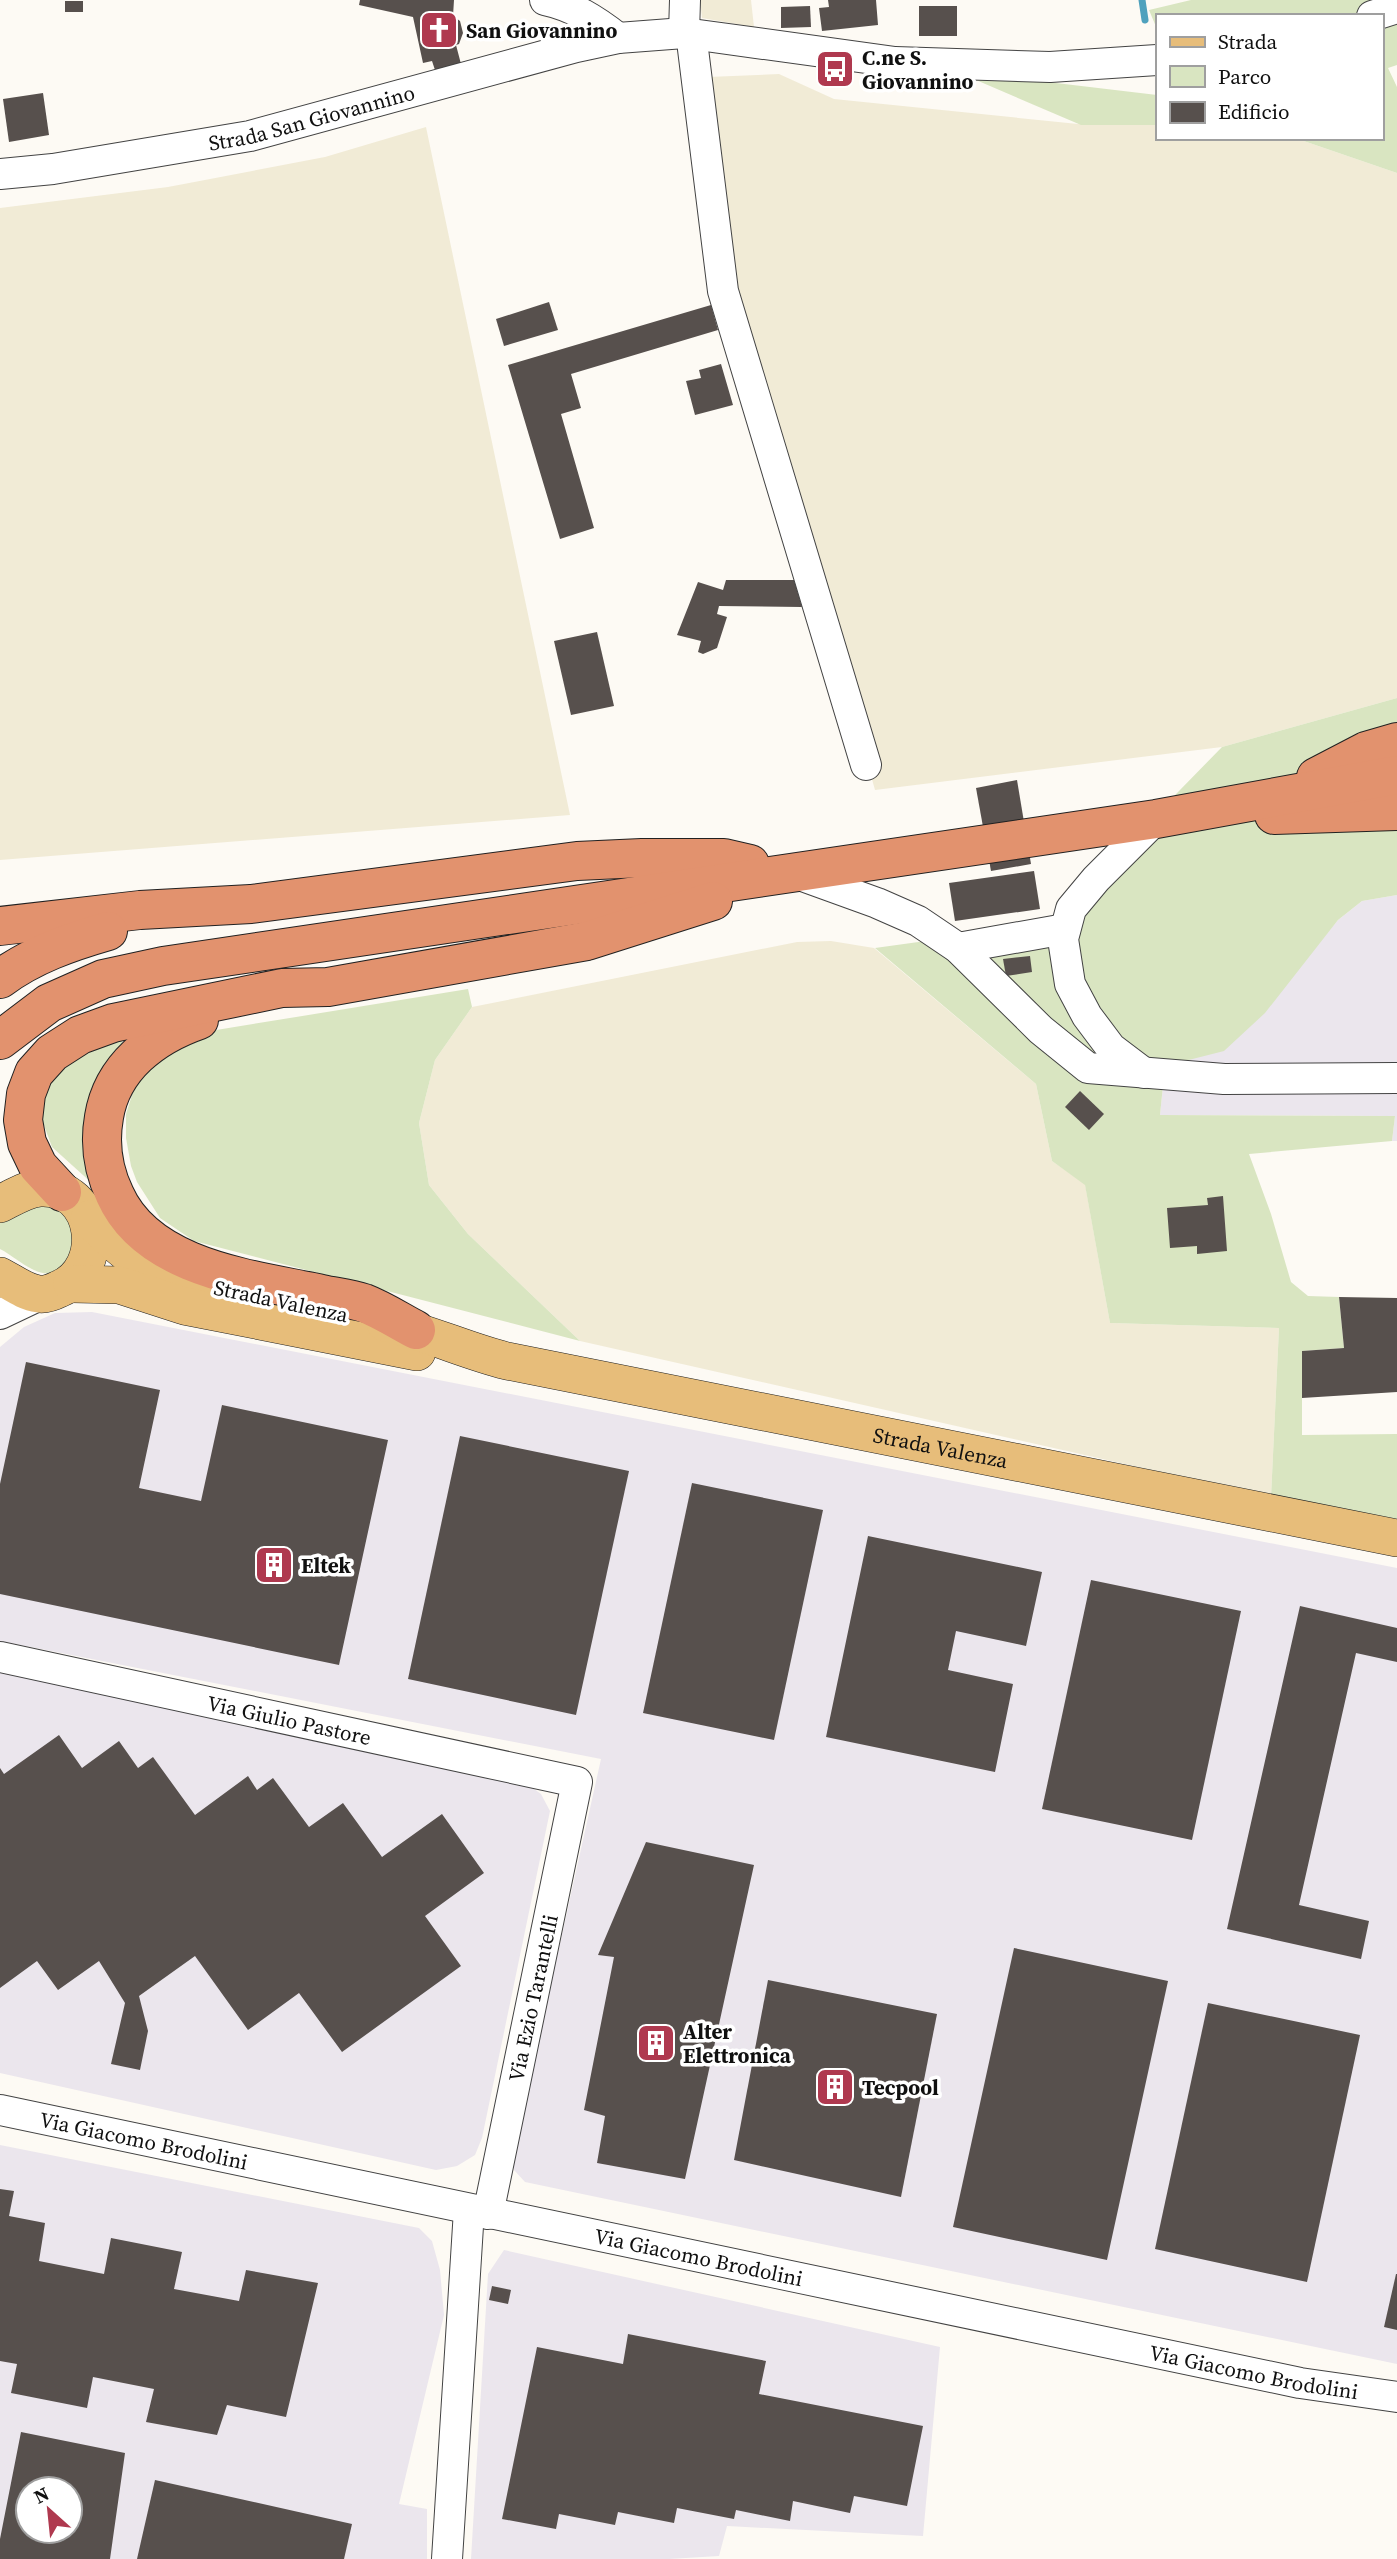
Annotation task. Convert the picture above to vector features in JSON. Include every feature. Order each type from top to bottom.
[{"type":"highway","points":[[1283,794],[1366,751],[1397,742]]},
{"type":"highway","points":[[0,1040],[49,1003],[103,979],[163,966],[1156,819],[1397,775]]},
{"type":"highway","points":[[1156,819],[1397,811]]},
{"type":"highway","points":[[0,979],[10,971],[60,946],[110,930],[251,904],[577,861],[723,858],[790,872]]},
{"type":"highway","points":[[416,1330],[364,1303],[237,1276],[177,1257],[143,1234],[120,1208],[107,1177],[101,1144],[104,1114],[119,1075],[140,1052],[164,1033],[197,1020],[286,1002],[328,988],[587,941],[685,911],[790,872]]},
{"type":"highway","points":[[0,926],[140,910],[251,904]]},
{"type":"highway","points":[[62,1192],[38,1166],[27,1143],[23,1120],[26,1094],[34,1073],[52,1053],[80,1035],[113,1023],[282,988],[328,988]]},
{"type":"main road","points":[[0,1204],[40,1188],[62,1192]]},
{"type":"main road","name":"Strada Valenza","points":[[62,1192],[79,1203],[89,1219],[116,1244],[145,1265],[187,1281],[416,1330],[486,1356]]},
{"type":"main road","points":[[0,1276],[19,1287],[56,1289],[85,1267],[91,1244],[89,1219]]},
{"type":"main road","name":"Strada Valenza","points":[[56,1289],[119,1286],[184,1306],[412,1351],[486,1356],[1397,1538]]},
{"type":"street","points":[[545,0],[592,18],[618,38]]},
{"type":"street","points":[[685,0],[723,291],[866,765]]},
{"type":"street","points":[[1378,14],[1397,8]]},
{"type":"street","name":"Strada San Giovannino","points":[[0,174],[53,169],[250,136],[618,38],[688,33],[895,62],[1050,66],[1156,60]]},
{"type":"street","points":[[1145,1074],[1111,1048],[1087,1016],[1070,984],[1063,939],[1071,909],[1096,879],[1156,819]]},
{"type":"street","points":[[790,872],[877,903],[918,921],[958,947],[1041,1030],[1088,1068],[1224,1079],[1397,1078]]},
{"type":"street","points":[[958,947],[1065,929]]},
{"type":"street","points":[[0,1314],[56,1289]]},
{"type":"street","name":"Via Giulio Pastore","points":[[0,1657],[578,1782]]},
{"type":"street","name":"Via Ezio Tarantelli","points":[[447,2559],[478,2212],[578,1782]]},
{"type":"street","name":"Via Giacomo Brodolini","points":[[0,2110],[1300,2383],[1397,2397]]},
{"type":"shaded area","points":[[700,0],[751,0],[754,27],[702,18]]},
{"type":"shaded area","points":[[779,74],[834,99],[1078,124],[1156,125],[1156,140],[1301,140],[1397,173],[1397,698],[1222,747],[875,790],[735,288],[708,77]]},
{"type":"shaded area","points":[[426,127],[570,815],[0,860],[0,208],[168,187],[325,157]]},
{"type":"shaded area","points":[[1397,895],[1397,1141],[1392,1141],[1395,1116],[1160,1115],[1165,1066],[1301,965],[1338,920],[1362,901]]},
{"type":"shaded area","points":[[831,941],[874,948],[1036,1084],[1052,1161],[1085,1184],[1110,1323],[1279,1328],[1271,1497],[580,1341],[468,1234],[429,1185],[419,1123],[435,1060],[472,1007],[797,942]]},
{"type":"shaded area","points":[[92,1312],[1397,1568],[1397,2364],[525,2182],[514,2170],[513,2155],[601,1759],[0,1641],[0,1347],[24,1327],[55,1313]]},
{"type":"shaded area","points":[[0,1671],[523,1781],[541,1794],[550,1811],[482,2138],[475,2155],[457,2166],[436,2170],[0,2073]]},
{"type":"shaded area","points":[[0,2145],[419,2228],[432,2241],[440,2270],[444,2315],[399,2504],[427,2509],[427,2559],[0,2559]]},
{"type":"shaded area","points":[[504,2250],[940,2347],[923,2536],[727,2526],[719,2556],[669,2559],[471,2559],[488,2274]]},
{"type":"green space","points":[[1191,0],[1397,0],[1397,65],[1388,68],[1397,87],[1397,173],[1301,140],[1383,140],[1383,14],[1156,14],[1156,27],[1149,10]]},
{"type":"green space","points":[[955,71],[1156,95],[1156,125],[1081,125]]},
{"type":"green space","points":[[1397,698],[1397,895],[1362,901],[1338,920],[1265,1013],[1224,1051],[1165,1066],[1160,1115],[1395,1116],[1392,1141],[1249,1154],[1271,1214],[1291,1282],[1308,1296],[1339,1297],[1344,1348],[1302,1351],[1302,1435],[1397,1434],[1397,1519],[1271,1497],[1279,1328],[1110,1323],[1085,1185],[1052,1161],[1036,1084],[875,948],[1049,924],[1222,747]]},
{"type":"green space","points":[[468,989],[472,1007],[435,1060],[419,1123],[429,1185],[468,1234],[580,1341],[194,1241],[160,1218],[137,1182],[126,1138],[126,1114],[133,1092],[150,1062],[204,1032]]},
{"type":"green space","points":[[121,1040],[124,1048],[94,1185],[52,1147],[42,1120],[42,1091],[62,1067],[86,1052]]},
{"type":"green space","points":[[36,1204],[60,1206],[80,1239],[66,1262],[54,1272],[38,1272],[0,1249],[0,1221]]},
{"type":"building","points":[[360,0],[454,0],[453,16],[460,21],[463,33],[456,45],[461,64],[436,73],[432,61],[423,63],[413,17],[359,5]]},
{"type":"building","points":[[828,0],[876,0],[878,25],[822,31],[819,8],[829,7]]},
{"type":"building","points":[[65,1],[83,1],[83,12],[65,12]]},
{"type":"building","points":[[810,6],[811,27],[781,28],[781,7]]},
{"type":"building","points":[[919,6],[957,6],[957,36],[919,36]]},
{"type":"building","points":[[43,93],[49,135],[9,142],[3,99]]},
{"type":"building","points":[[549,302],[558,330],[504,346],[496,319]]},
{"type":"building","points":[[711,305],[718,330],[571,374],[581,408],[561,414],[594,528],[560,539],[508,365]]},
{"type":"building","points":[[721,364],[733,405],[695,415],[686,381],[701,378],[699,370]]},
{"type":"building","points":[[726,580],[794,580],[802,607],[719,606],[717,614],[727,617],[717,648],[703,654],[698,652],[701,641],[677,635],[698,582],[723,590]]},
{"type":"building","points":[[597,632],[614,706],[571,715],[554,641]]},
{"type":"building","points":[[1017,780],[1031,864],[991,871],[976,788]]},
{"type":"building","points":[[1034,871],[1040,909],[955,921],[949,883]]},
{"type":"building","points":[[1030,956],[1032,972],[1006,976],[1003,959]]},
{"type":"building","points":[[1080,1091],[1104,1114],[1089,1130],[1065,1107]]},
{"type":"building","points":[[1223,1196],[1227,1251],[1197,1254],[1197,1246],[1170,1248],[1167,1208],[1208,1205],[1207,1198]]},
{"type":"building","points":[[1339,1297],[1397,1298],[1397,1392],[1302,1398],[1302,1351],[1344,1348]]},
{"type":"building","points":[[26,1362],[160,1390],[139,1488],[201,1501],[222,1405],[388,1440],[339,1665],[0,1594],[0,1484]]},
{"type":"building","points":[[460,1436],[629,1471],[576,1715],[408,1679]]},
{"type":"building","points":[[692,1483],[823,1510],[774,1740],[643,1713]]},
{"type":"building","points":[[868,1536],[1042,1572],[1026,1646],[956,1631],[948,1670],[1013,1684],[995,1772],[826,1737]]},
{"type":"building","points":[[1091,1580],[1241,1611],[1192,1840],[1042,1809]]},
{"type":"building","points":[[1300,1606],[1397,1628],[1397,1662],[1356,1653],[1299,1905],[1369,1921],[1361,1959],[1227,1929]]},
{"type":"building","points":[[59,1735],[82,1768],[119,1741],[138,1768],[153,1757],[195,1815],[248,1776],[257,1790],[273,1778],[309,1827],[343,1803],[382,1857],[442,1814],[484,1873],[425,1916],[461,1966],[342,2052],[299,1993],[248,2030],[195,1956],[139,1996],[148,2031],[140,2070],[111,2064],[125,2003],[99,1961],[58,1990],[37,1961],[0,1988],[0,1768],[4,1774]]},
{"type":"building","points":[[646,1842],[754,1865],[685,2179],[597,2163],[605,2116],[584,2110],[614,1957],[598,1955]]},
{"type":"building","points":[[1014,1948],[1168,1981],[1107,2260],[953,2227]]},
{"type":"building","name":"Tecpool","points":[[768,1980],[937,2014],[901,2197],[734,2160]]},
{"type":"building","points":[[1208,2003],[1360,2035],[1307,2282],[1155,2249]]},
{"type":"building","points":[[0,2189],[14,2191],[9,2216],[45,2223],[39,2261],[104,2274],[111,2238],[182,2252],[174,2289],[239,2301],[246,2270],[318,2283],[286,2417],[227,2405],[217,2435],[146,2422],[154,2389],[93,2377],[87,2408],[11,2393],[17,2364],[0,2361]]},
{"type":"building","points":[[1397,2274],[1397,2330],[1384,2327]]},
{"type":"building","points":[[492,2286],[511,2290],[508,2304],[489,2300]]},
{"type":"building","points":[[628,2334],[766,2361],[759,2394],[923,2426],[907,2506],[854,2496],[850,2513],[793,2501],[790,2521],[736,2510],[734,2519],[677,2508],[674,2523],[618,2512],[615,2525],[559,2514],[556,2529],[502,2519],[537,2347],[623,2364]]},
{"type":"building","points":[[21,2432],[125,2453],[110,2559],[0,2559],[0,2539]]},
{"type":"building","points":[[155,2480],[352,2524],[344,2559],[137,2559]]},
{"type":"waterway","points":[[1142,0],[1145,20]]},
{"type":"place","name":"San Giovannino","points":[[439,30]]},
{"type":"place","name":"C.ne S. Giovannino","points":[[835,69]]},
{"type":"place","name":"Eltek","points":[[274,1565]]},
{"type":"place","name":"Alter Elettronica","points":[[656,2043]]},
{"type":"place","name":"Tecpool","points":[[835,2087]]}]
